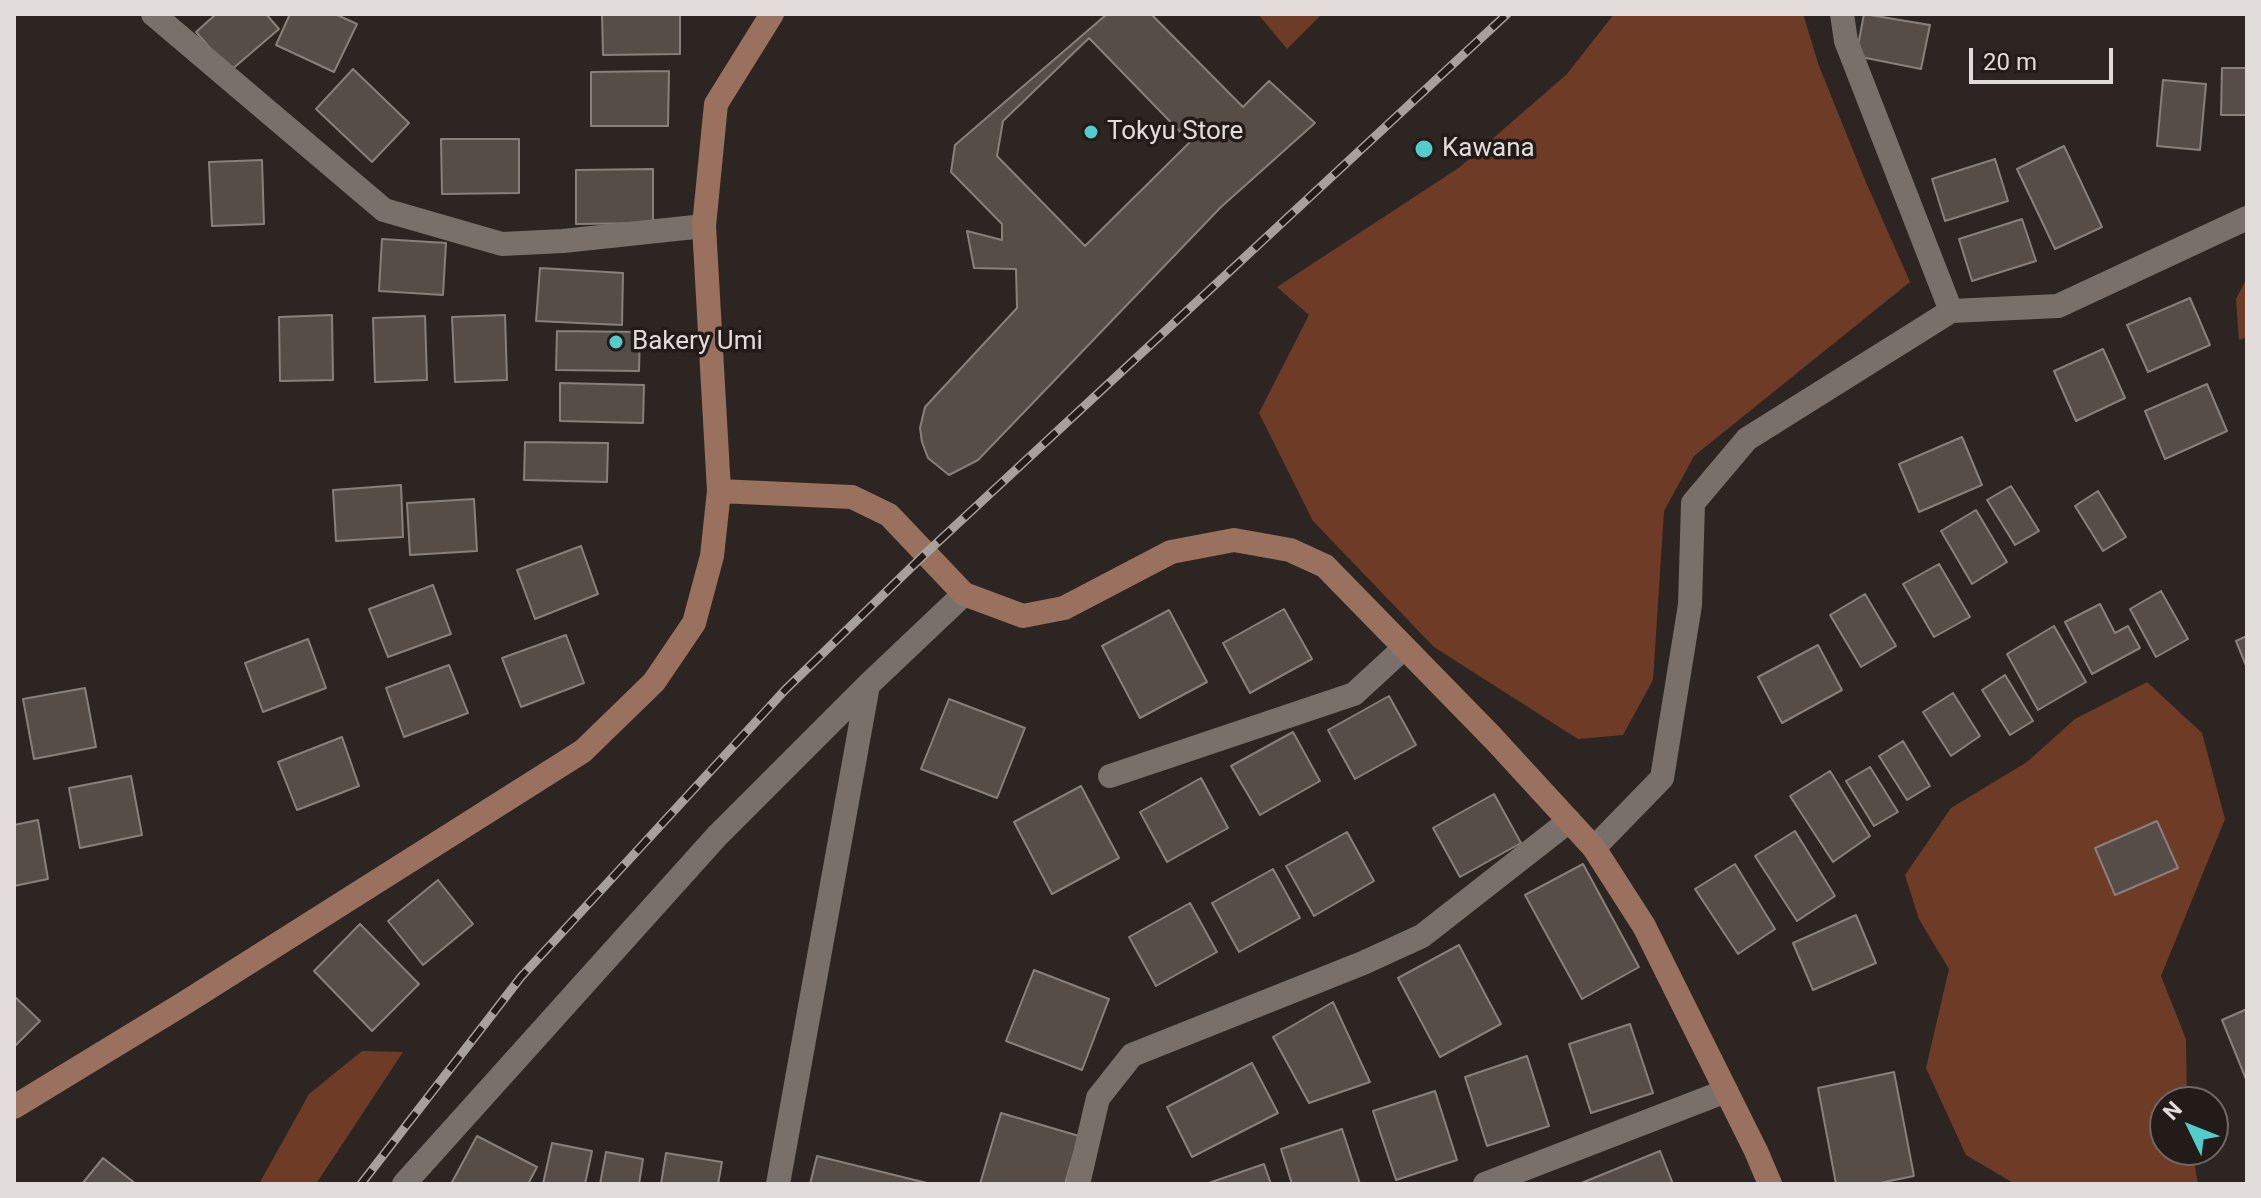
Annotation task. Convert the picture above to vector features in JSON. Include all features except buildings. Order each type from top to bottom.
[{"type":"street","points":[[153,14],[384,210],[502,244],[563,241],[704,226]]},
{"type":"street","points":[[14,1107],[583,751],[654,682],[694,623],[712,556],[719,491],[704,226],[716,104],[772,14]]},
{"type":"street","points":[[1842,14],[1846,41],[1951,311]]},
{"type":"street","points":[[1594,848],[1662,778],[1690,605],[1693,503],[1747,439],[1951,311],[2058,306],[2247,218]]},
{"type":"street","points":[[719,491],[852,497],[889,515],[964,594],[1023,616],[1064,608],[1171,552],[1234,540],[1290,550],[1325,566],[1493,738],[1594,848],[1644,926],[1770,1184]]},
{"type":"street","points":[[404,1184],[717,836],[964,594]]},
{"type":"street","points":[[1110,776],[1354,694],[1404,648]]},
{"type":"street","points":[[778,1184],[868,685]]},
{"type":"street","points":[[1078,1184],[1098,1098],[1132,1055],[1363,963],[1422,936],[1569,821]]},
{"type":"street","points":[[1485,1184],[1726,1091]]},
{"type":"shaded area","points":[[1258,14],[1322,14],[1287,49]]},
{"type":"shaded area","points":[[1614,14],[1803,14],[1819,66],[1910,282],[1694,456],[1664,511],[1653,680],[1623,735],[1578,739],[1434,647],[1313,521],[1259,413],[1309,315],[1277,287],[1460,167],[1567,74]]},
{"type":"shaded area","points":[[2247,278],[2247,337],[2239,340],[2236,299]]},
{"type":"shaded area","points":[[2147,682],[2202,733],[2225,819],[2161,976],[2186,1039],[2187,1086],[2149,1086],[2149,1166],[2195,1166],[2198,1184],[2015,1184],[1966,1155],[1926,1068],[1949,969],[1919,919],[1905,875],[1951,808],[2027,762],[2075,719]]},
{"type":"shaded area","points":[[362,1051],[403,1052],[316,1184],[259,1184],[309,1094]]},
{"type":"railway","points":[[361,1184],[521,977],[785,690],[926,553],[1507,14]]},
{"type":"place","name":"Tokyu Store","points":[[1091,132]]},
{"type":"place","name":"Kawana","points":[[1424,149]]},
{"type":"place","name":"Bakery Umi","points":[[616,342]]}]
